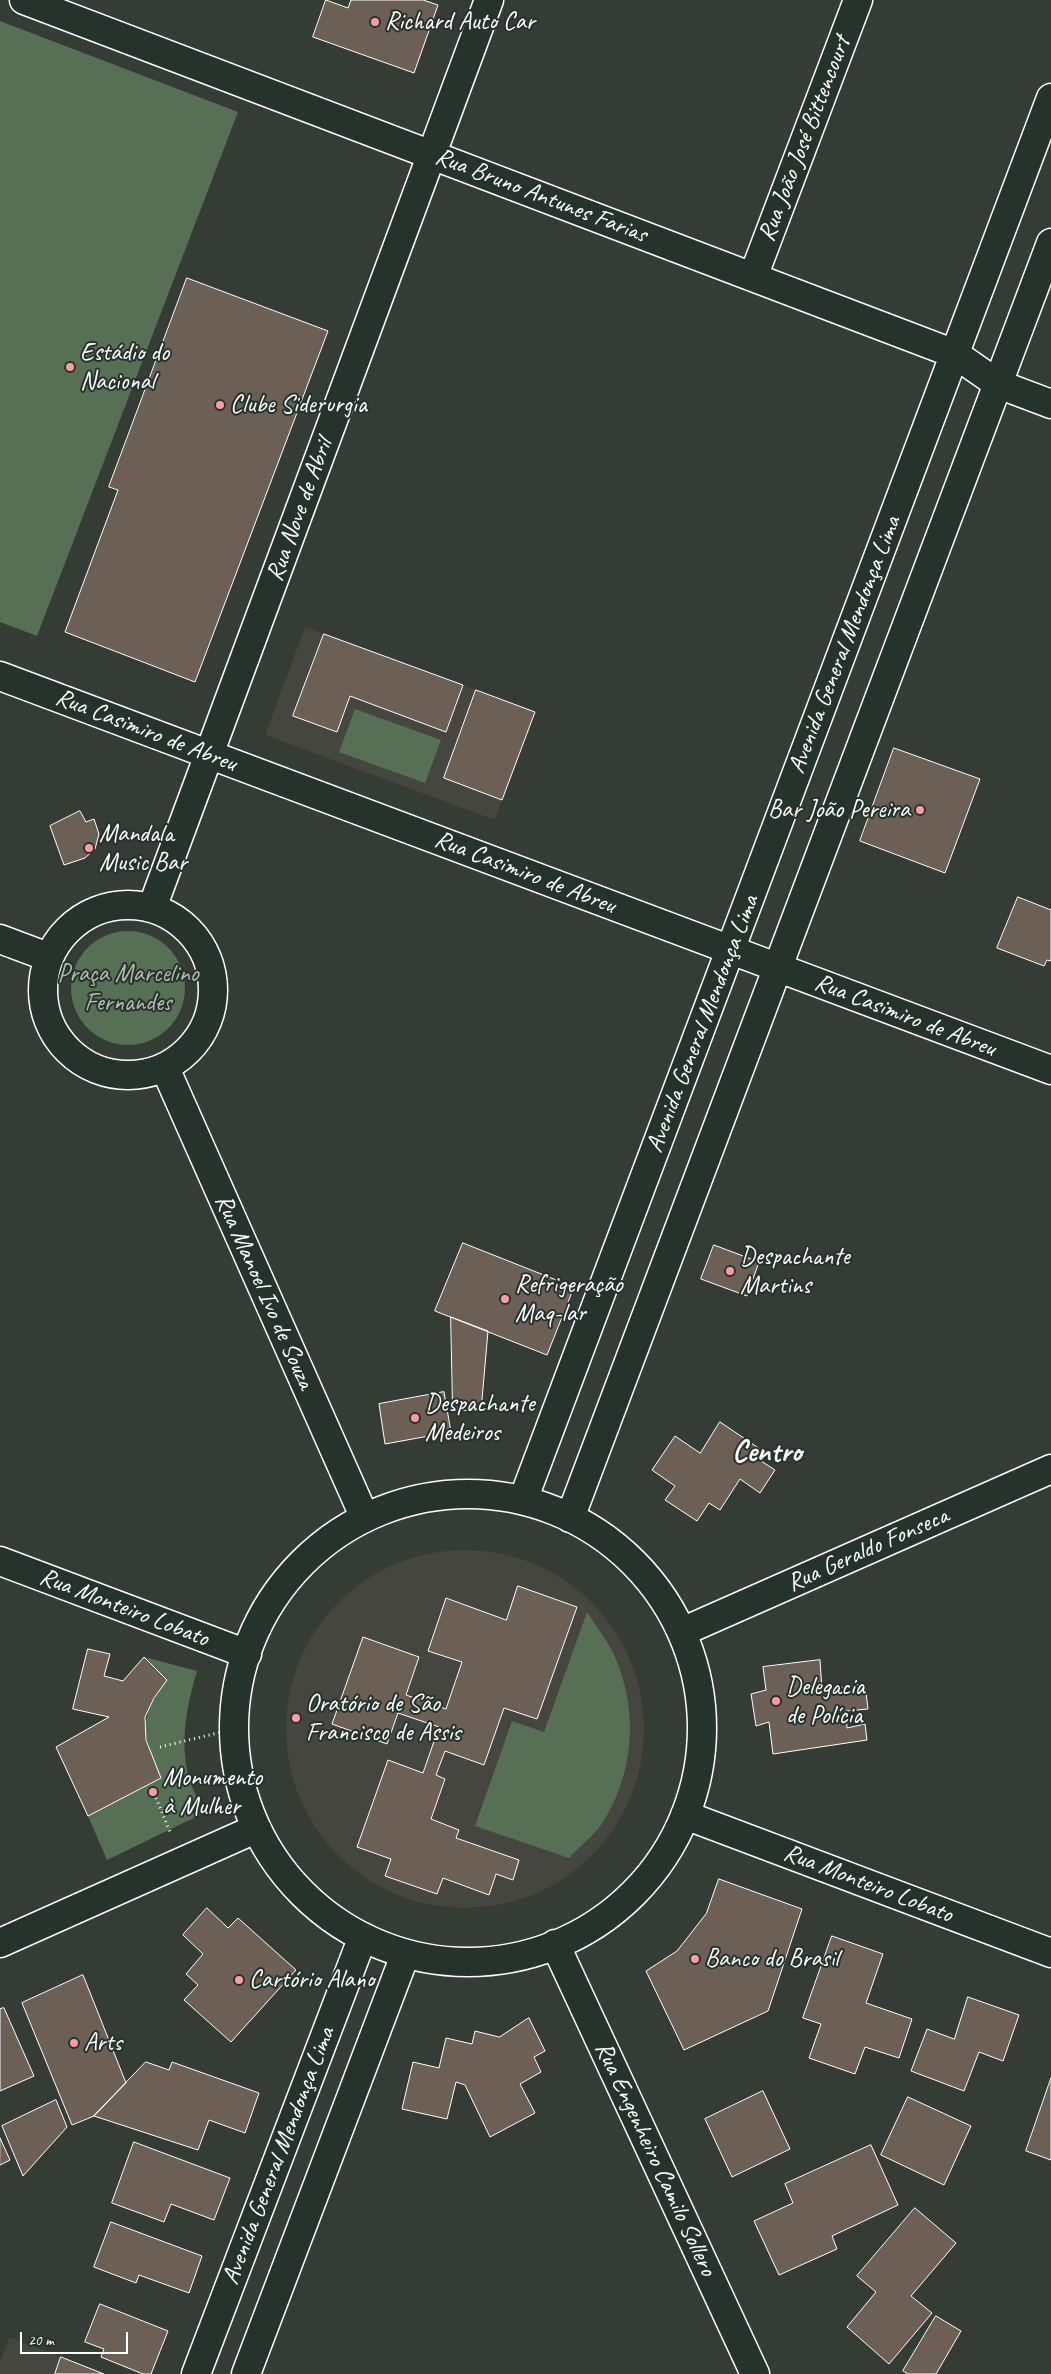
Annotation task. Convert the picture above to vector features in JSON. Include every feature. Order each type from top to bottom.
[{"type":"street","name":"Rua Bruno Antunes Farias","points":[[24,0],[955,354],[998,384],[1051,404]]},
{"type":"street","name":"Rua Nove de Abril","points":[[152,908],[490,0]]},
{"type":"street","name":"Rua João José Bittencourt","points":[[753,278],[858,0]]},
{"type":"street","name":"Avenida General Mendonça Lima","points":[[523,1500],[1051,98]]},
{"type":"street","name":"Avenida General Mendonça Lima","points":[[570,1518],[1051,243]]},
{"type":"street","name":"Rua Casimiro de Abreu","points":[[0,676],[1051,1070]]},
{"type":"street","points":[[128,904],[152,908],[177,920],[197,939],[209,964],[213,992],[208,1019],[198,1041],[181,1057],[164,1068],[145,1075],[121,1075],[94,1068],[71,1054],[54,1032],[45,1007],[44,980],[48,957],[64,933],[83,917],[105,908],[128,904]]},
{"type":"street","points":[[0,939],[48,957]]},
{"type":"street","name":"Rua Manoel Ivo de Souza","points":[[164,1068],[364,1516]]},
{"type":"street","name":"Rua Geraldo Fonseca","points":[[684,1630],[1051,1469]]},
{"type":"street","points":[[478,1492],[523,1500],[570,1518],[616,1543],[651,1578],[684,1630],[700,1689],[702,1751],[685,1815],[654,1869],[605,1917],[555,1944],[517,1956],[464,1962],[405,1956],[362,1939],[322,1913],[283,1872],[253,1830],[239,1781],[234,1729],[247,1654],[276,1596],[315,1551],[364,1516],[425,1497],[478,1492]]},
{"type":"street","name":"Rua Monteiro Lobato","points":[[0,1561],[247,1654]]},
{"type":"street","name":"Rua Monteiro Lobato","points":[[685,1815],[1051,1953]]},
{"type":"street","points":[[0,1943],[253,1830]]},
{"type":"street","name":"Avenida General Mendonça Lima","points":[[196,2374],[362,1939]]},
{"type":"street","name":"Rua Engenheiro Camilo Sollero","points":[[555,1944],[754,2374]]},
{"type":"street","name":"Avenida General Mendonça Lima","points":[[246,2374],[405,1956]]},
{"type":"path","points":[[160,1748],[234,1729]]},
{"type":"shaded area","points":[[305,627],[535,712],[495,820],[265,735]]},
{"type":"shaded area","points":[[465,1550],[500,1553],[533,1564],[564,1580],[592,1602],[614,1630],[630,1661],[641,1694],[644,1729],[641,1764],[630,1797],[614,1828],[592,1856],[564,1878],[533,1894],[500,1905],[465,1908],[430,1905],[397,1894],[366,1878],[338,1856],[316,1828],[300,1797],[289,1764],[286,1729],[289,1694],[300,1661],[316,1630],[338,1602],[366,1580],[397,1564],[430,1553]]},
{"type":"shaded area","points":[[9,2337],[104,2374],[0,2374],[0,2362]]},
{"type":"green space","name":"Estádio do Nacional","points":[[0,21],[238,112],[37,636],[0,622]]},
{"type":"green space","points":[[355,709],[441,740],[425,783],[339,752]]},
{"type":"green space","name":"Praça Marcelino Fernandes","points":[[128,931],[150,935],[160,940],[176,956],[181,966],[185,988],[181,1010],[176,1020],[160,1036],[150,1041],[128,1045],[106,1041],[96,1036],[80,1020],[75,1010],[71,988],[75,966],[80,956],[96,940],[106,935]]},
{"type":"green space","points":[[587,1612],[612,1651],[623,1678],[628,1699],[629,1743],[626,1764],[612,1806],[601,1825],[569,1858],[475,1826],[512,1721],[544,1732]]},
{"type":"green space","points":[[144,1657],[197,1671],[188,1709],[185,1748],[189,1779],[204,1813],[107,1860],[88,1816],[161,1778],[150,1750],[146,1728],[150,1706],[167,1680]]},
{"type":"building","name":"Richard Auto Car","points":[[326,0],[348,8],[351,0],[423,0],[438,5],[414,73],[313,37]]},
{"type":"building","points":[[187,278],[328,331],[195,682],[65,632],[118,490],[109,487]]},
{"type":"building","points":[[324,634],[463,685],[446,732],[350,696],[337,732],[293,716]]},
{"type":"building","points":[[476,690],[535,712],[502,800],[444,778]]},
{"type":"building","name":"Bar João Pereira","points":[[894,748],[980,779],[945,873],[860,841]]},
{"type":"building","points":[[80,811],[86,822],[94,819],[99,834],[95,849],[85,858],[64,865],[50,826]]},
{"type":"building","points":[[1018,897],[1051,910],[1051,961],[1047,960],[1044,966],[997,948]]},
{"type":"building","name":"Refrigeração Maq-lar","points":[[463,1243],[574,1287],[547,1355],[435,1311]]},
{"type":"building","name":"Despachante Martins","points":[[714,1245],[759,1262],[747,1296],[701,1279]]},
{"type":"building","points":[[451,1317],[488,1331],[481,1411],[453,1410]]},
{"type":"building","name":"Despachante Medeiros","points":[[444,1392],[451,1432],[385,1444],[379,1404]]},
{"type":"building","points":[[720,1422],[763,1451],[758,1459],[775,1470],[760,1493],[740,1479],[720,1510],[709,1503],[697,1521],[665,1500],[675,1486],[652,1470],[675,1436],[700,1453]]},
{"type":"building","points":[[518,1586],[577,1607],[537,1719],[504,1708],[484,1765],[445,1751],[436,1775],[445,1779],[431,1819],[459,1830],[456,1838],[519,1860],[513,1880],[496,1874],[489,1895],[443,1878],[437,1894],[385,1876],[391,1859],[357,1847],[388,1760],[423,1773],[439,1727],[398,1713],[387,1744],[332,1724],[363,1637],[419,1657],[406,1695],[446,1709],[462,1662],[428,1651],[446,1598],[506,1620]]},
{"type":"building","points":[[88,1649],[110,1654],[104,1676],[123,1681],[144,1657],[167,1680],[154,1698],[145,1717],[146,1740],[161,1778],[88,1816],[56,1747],[109,1717],[73,1709]]},
{"type":"building","points":[[820,1660],[822,1690],[865,1684],[868,1709],[846,1711],[847,1728],[865,1724],[867,1740],[773,1754],[769,1722],[756,1726],[751,1694],[766,1690],[763,1667]]},
{"type":"building","points":[[719,1879],[802,1909],[768,2011],[684,2050],[646,1971],[677,1951],[706,1914]]},
{"type":"building","name":"Cartório Alano","points":[[207,1908],[228,1928],[238,1918],[296,1970],[231,2042],[184,2000],[198,1985],[186,1974],[203,1954],[183,1935]]},
{"type":"building","points":[[832,1936],[883,1954],[866,2003],[912,2019],[899,2058],[865,2047],[855,2074],[809,2058],[821,2024],[803,2018]]},
{"type":"building","name":"Arts","points":[[83,1975],[126,2083],[94,2116],[72,2125],[22,2003]]},
{"type":"building","points":[[968,1997],[1019,2015],[1003,2061],[979,2052],[964,2091],[911,2071],[927,2029],[954,2039]]},
{"type":"building","points":[[4,2008],[34,2076],[0,2091],[0,2009]]},
{"type":"building","points":[[529,2018],[545,2051],[534,2057],[541,2072],[520,2084],[535,2113],[490,2137],[465,2085],[456,2082],[447,2119],[402,2109],[413,2062],[439,2068],[446,2038],[472,2044],[475,2031],[499,2037]]},
{"type":"building","points":[[146,2062],[169,2070],[172,2062],[259,2093],[245,2133],[209,2120],[198,2150],[94,2116]]},
{"type":"building","points":[[1051,2078],[1051,2160],[1026,2151]]},
{"type":"building","points":[[763,2091],[790,2149],[732,2177],[705,2119]]},
{"type":"building","points":[[908,2097],[971,2126],[944,2185],[881,2155]]},
{"type":"building","points":[[56,2100],[67,2127],[23,2176],[2,2126]]},
{"type":"building","points":[[0,2138],[10,2160],[0,2165]]},
{"type":"building","points":[[134,2142],[230,2178],[214,2220],[171,2204],[164,2222],[112,2203]]},
{"type":"building","points":[[871,2145],[898,2205],[832,2236],[837,2249],[779,2275],[754,2221],[793,2203],[785,2184]]},
{"type":"building","points":[[915,2208],[956,2243],[911,2296],[932,2313],[889,2364],[847,2327],[876,2292],[857,2276]]},
{"type":"building","points":[[111,2222],[202,2256],[189,2293],[139,2275],[136,2283],[94,2267]]},
{"type":"building","points":[[100,2304],[168,2331],[151,2374],[143,2374],[101,2357],[104,2349],[85,2342]]},
{"type":"building","points":[[936,2316],[961,2331],[936,2374],[908,2374],[903,2371]]},
{"type":"building","points":[[61,2357],[104,2374],[55,2374]]},
{"type":"place","name":"Richard Auto Car","points":[[375,22]]},
{"type":"place","name":"Estádio do Nacional","points":[[70,367]]},
{"type":"place","name":"Clube Siderurgia","points":[[220,405]]},
{"type":"place","name":"Bar João Pereira","points":[[920,810]]},
{"type":"place","name":"Mandala Music Bar","points":[[89,848]]},
{"type":"place","name":"Despachante Martins","points":[[730,1271]]},
{"type":"place","name":"Refrigeração Maq-lar","points":[[505,1299]]},
{"type":"place","name":"Despachante Medeiros","points":[[415,1418]]},
{"type":"place","name":"Delegacia de Polícia","points":[[776,1701]]},
{"type":"place","name":"Oratório de São Francisco de Assis","points":[[296,1718]]},
{"type":"place","name":"Monumento à Mulher","points":[[153,1792]]},
{"type":"place","name":"Banco do Brasil","points":[[695,1959]]},
{"type":"place","name":"Cartório Alano","points":[[239,1980]]},
{"type":"place","name":"Arts","points":[[74,2043]]},
{"type":"district","name":"Centro","points":[[767,1453]]}]
